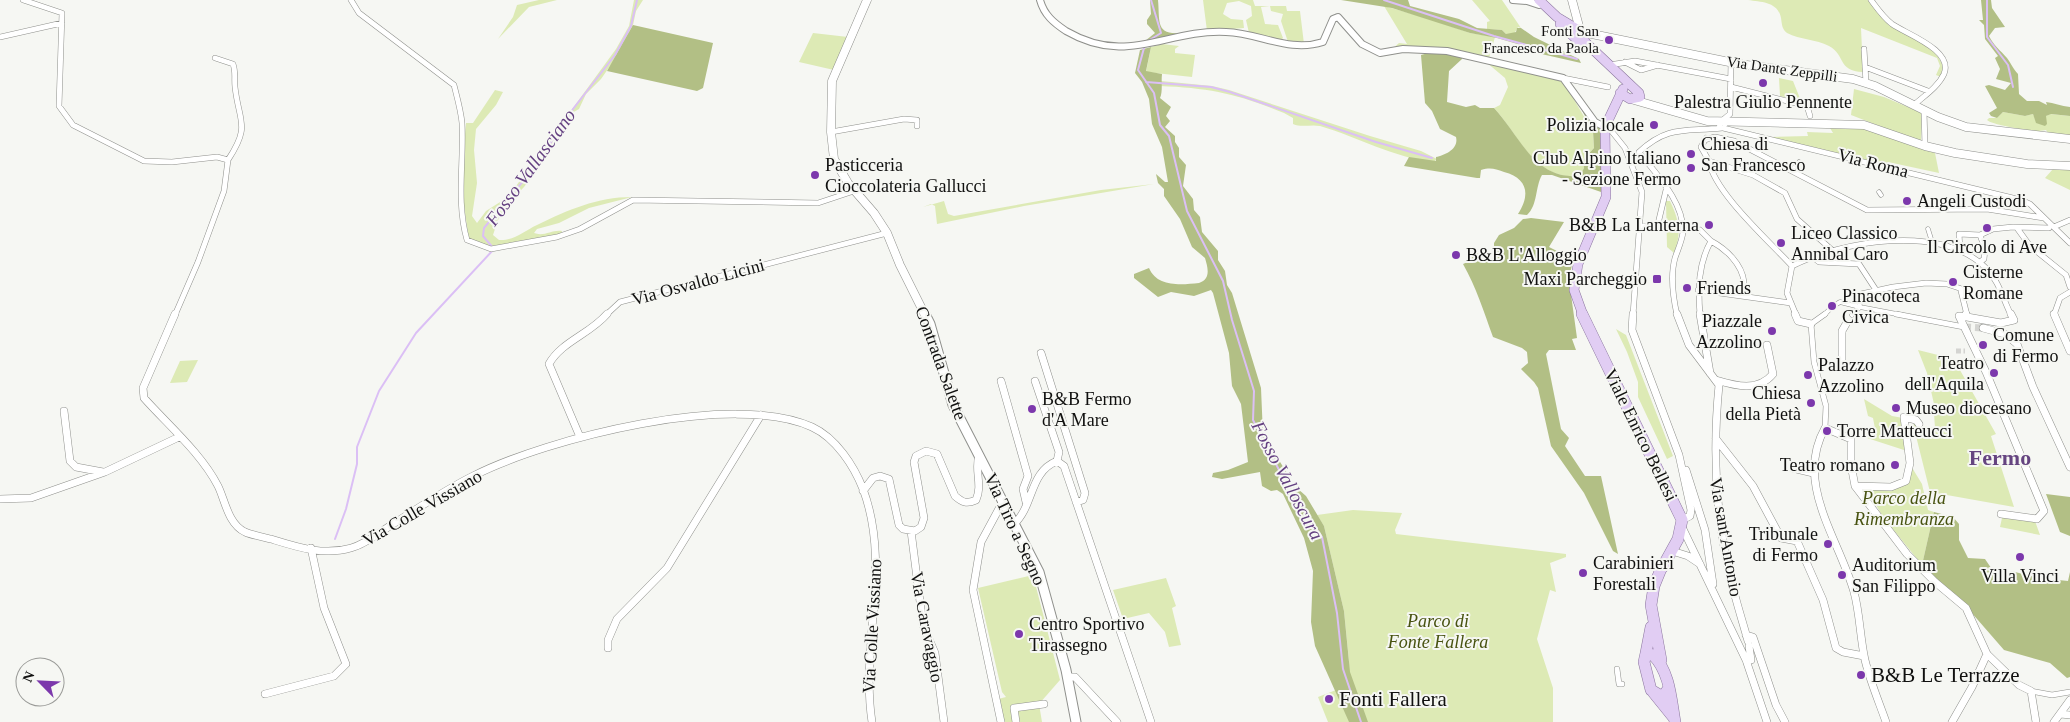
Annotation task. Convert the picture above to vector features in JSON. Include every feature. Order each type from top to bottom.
[{"type":"main road","name":"Contrada Salette","points":[[867,0],[832,82],[832,148],[836,164],[854,191],[874,213],[887,233],[900,265],[930,324],[953,405],[980,454]]},
{"type":"main road","points":[[1572,0],[1566,23],[1573,36],[1617,77],[1622,91],[1656,107],[1723,125],[1864,125],[1925,146],[2007,162],[2070,166]]},
{"type":"main road","points":[[1538,2],[1582,33],[1591,48],[1609,65],[1634,96]]},
{"type":"main road","points":[[1573,36],[1582,33]]},
{"type":"main road","name":"Via Dante Zeppilli","points":[[1582,33],[1731,62],[1841,77],[1866,83],[1954,124]]},
{"type":"main road","points":[[1591,48],[1589,42],[1600,37]]},
{"type":"main road","points":[[1607,127],[1610,113],[1622,91]]},
{"type":"main road","points":[[1610,113],[1634,96]]},
{"type":"main road","points":[[1954,124],[1984,130],[2070,140]]},
{"type":"main road","name":"Viale Enrico Bellesi","points":[[1607,127],[1604,143],[1606,196],[1578,264],[1574,290],[1581,312],[1626,400],[1681,527]]},
{"type":"main road","name":"Via Tiro a Segno","points":[[980,454],[1002,503],[1039,572],[1068,677],[1076,722]]},
{"type":"main road","points":[[1674,720],[1652,626],[1651,602],[1654,585],[1672,551],[1681,527]]},
{"type":"main road","points":[[1662,568],[1668,551],[1681,527]]},
{"type":"main road","points":[[1652,626],[1644,662],[1651,690],[1674,720]]},
{"type":"main road","points":[[1646,652],[1654,653],[1661,660]]},
{"type":"main road","points":[[1651,690],[1663,696],[1668,689]]},
{"type":"street","points":[[24,0],[62,12],[59,106],[73,125],[144,162],[172,162],[217,157],[228,160],[240,141],[243,128],[233,80],[236,71],[233,64],[215,58]]},
{"type":"street","points":[[350,0],[359,13],[454,85],[462,122],[462,222],[467,240],[493,249],[569,234],[633,200],[818,203],[854,191]]},
{"type":"street","points":[[1040,0],[1047,17],[1070,34],[1106,45],[1144,46],[1187,34],[1226,32],[1244,34],[1286,44],[1311,46],[1322,42],[1333,19],[1338,17],[1342,19],[1362,44],[1374,52],[1384,54],[1403,49],[1447,51],[1608,87]]},
{"type":"street","points":[[1513,0],[1538,2]]},
{"type":"street","points":[[1871,0],[1894,26],[1927,44],[1942,58],[1945,72],[1914,105]]},
{"type":"street","points":[[0,36],[62,23]]},
{"type":"street","points":[[1864,49],[1866,83]]},
{"type":"street","points":[[1609,65],[1624,62],[1631,67],[1642,70],[1652,69],[1658,65],[1731,79]]},
{"type":"street","points":[[1731,62],[1730,114],[1724,119],[1723,125],[1688,132],[1670,131],[1653,139],[1640,149],[1639,152],[1661,179],[1680,217],[1683,233],[1674,264],[1674,294],[1684,339],[1695,356],[1714,380],[1760,386],[1770,380],[1773,374],[1767,346]]},
{"type":"street","points":[[1865,66],[1928,92]]},
{"type":"street","points":[[1563,78],[1595,122],[1616,133],[1635,171],[1642,192],[1632,330],[1690,481],[1704,530],[1712,588]]},
{"type":"street","points":[[1731,87],[1807,106],[1810,116]]},
{"type":"street","points":[[1924,110],[1925,146]]},
{"type":"street","points":[[831,132],[904,119],[917,120],[917,126]]},
{"type":"street","name":"Via Roma","points":[[1723,125],[1732,129],[2010,197],[2030,204],[2070,243]]},
{"type":"street","points":[[1740,130],[1740,138],[1710,134],[1704,140],[1701,147],[1709,161],[1714,178],[1792,266]]},
{"type":"street","points":[[1704,140],[1715,136],[1734,141],[1867,210],[2002,210],[2044,218]]},
{"type":"street","name":"Via Colle Vissiano","points":[[228,160],[224,191],[200,254],[143,388],[144,398],[217,484],[231,518],[242,531],[304,549],[311,548],[332,552],[354,547],[489,468],[580,437],[702,416],[761,415],[792,420],[822,433],[832,442],[863,491],[878,564],[868,668],[867,698],[872,722]]},
{"type":"street","points":[[1709,161],[1765,180],[1785,193],[1798,219],[1832,250]]},
{"type":"street","points":[[1794,168],[1799,162]]},
{"type":"street","points":[[1640,226],[1657,228],[1666,190]]},
{"type":"street","points":[[1960,250],[1959,234],[1980,235],[1984,232],[2005,228],[2053,227],[2070,220]]},
{"type":"street","points":[[2017,228],[2030,246],[2066,275],[2070,287]]},
{"type":"street","points":[[1928,229],[1932,242]]},
{"type":"street","points":[[1700,230],[1720,247],[1740,270],[1744,282]]},
{"type":"street","name":"Via Osvaldo Licini","points":[[580,437],[549,364],[556,354],[594,328],[613,306],[620,302],[887,233]]},
{"type":"street","points":[[1980,235],[1985,249],[1984,259],[1980,262]]},
{"type":"street","points":[[1966,330],[1840,302],[1811,324],[1798,321],[1787,293],[1792,266],[1810,255],[1832,250],[1906,240],[1932,242],[1960,250],[1980,262],[1986,268],[2003,295],[2014,320],[2001,323],[1959,316],[1966,330],[2044,511],[2037,518],[2000,514]]},
{"type":"street","points":[[1710,373],[1701,330],[1698,290],[1703,251],[1711,241]]},
{"type":"street","points":[[1810,255],[1819,262],[1859,264],[1876,290]]},
{"type":"street","points":[[1860,307],[1859,297],[1861,294],[1876,290],[1935,283],[1948,284],[1962,291],[1982,295],[2003,295]]},
{"type":"street","points":[[1698,290],[1790,303]]},
{"type":"street","points":[[1962,291],[1967,317]]},
{"type":"street","points":[[2070,292],[2062,295],[2057,303],[2054,316],[2065,336],[2070,351]]},
{"type":"street","points":[[1852,315],[1860,307]]},
{"type":"street","points":[[1811,324],[1816,367],[1822,387],[1826,424],[1820,437],[1813,474],[1821,497],[1826,522],[1854,592],[1864,656],[1886,722]]},
{"type":"street","points":[[1842,361],[1842,331],[1846,324]]},
{"type":"street","points":[[1983,328],[2005,334],[2017,344],[2032,387],[2070,467]]},
{"type":"street","points":[[1041,353],[1085,493],[1083,500],[1076,502]]},
{"type":"street","points":[[1695,356],[1706,357]]},
{"type":"street","points":[[1035,380],[1059,452],[1058,460]]},
{"type":"street","name":"Via sant'Antonio","points":[[1714,380],[1719,385],[1714,463],[1722,532],[1734,594],[1748,641]]},
{"type":"street","points":[[1001,381],[1028,476],[1023,489],[1026,502]]},
{"type":"street","points":[[64,410],[70,461],[76,467],[105,472]]},
{"type":"street","points":[[608,648],[608,640],[617,619],[667,568],[761,415]]},
{"type":"street","points":[[1855,486],[1891,487],[1906,481],[1910,463],[1904,417],[1916,420],[1919,424]]},
{"type":"street","points":[[1825,428],[1831,429],[1834,434],[1851,438],[1850,465],[1855,486],[1907,554],[1935,582],[1966,608],[1987,654],[2019,685],[2031,691],[2052,694],[2070,692]]},
{"type":"street","points":[[0,499],[31,498],[105,472],[179,437]]},
{"type":"street","points":[[1716,439],[1771,514],[1781,538],[1796,541],[1823,600],[1836,648],[1843,652],[1864,656]]},
{"type":"street","points":[[863,491],[867,481],[873,477],[882,476],[888,479],[899,525],[903,530],[911,531],[919,528],[923,521],[924,506],[914,462],[917,455],[926,451],[937,454],[945,468],[954,496],[957,501],[965,504],[976,500],[979,493],[977,461],[980,454]]},
{"type":"street","points":[[1679,456],[1691,510],[1690,516],[1681,527]]},
{"type":"street","points":[[1058,460],[1064,465],[1151,722]]},
{"type":"street","points":[[1014,524],[1022,519],[1032,487],[1044,470],[1053,461],[1058,460]]},
{"type":"street","points":[[1792,469],[1813,474]]},
{"type":"street","points":[[1001,722],[974,590],[981,542],[1002,503]]},
{"type":"street","name":"Viale Enrico Bellesi","points":[[1681,527],[1701,564],[1746,660],[1767,722]]},
{"type":"street","name":"Via Caravaggio","points":[[911,531],[923,625],[935,653],[944,722]]},
{"type":"street","points":[[265,694],[334,676],[346,664],[325,612],[314,574],[311,548]]},
{"type":"street","points":[[1672,551],[1688,556],[1701,564]]},
{"type":"street","points":[[1746,660],[1751,660],[1748,641],[1753,637],[1776,705],[1785,722]]},
{"type":"street","points":[[1952,722],[1972,687],[1987,654]]},
{"type":"street","points":[[1617,669],[1619,684],[1622,684]]},
{"type":"street","points":[[1068,677],[1075,677],[1117,722]]},
{"type":"street","points":[[2031,691],[2036,722]]},
{"type":"street","points":[[2054,722],[2070,700]]},
{"type":"street","points":[[1016,722],[1014,708],[1044,704]]},
{"type":"street","points":[[2061,714],[2070,715]]},
{"type":"green space","points":[[539,0],[557,0],[529,7],[498,39],[513,17],[517,5]]},
{"type":"green space","points":[[634,0],[643,0],[636,11],[633,25],[617,56],[601,79],[586,94],[579,109],[572,113],[567,124],[553,143],[548,156],[507,205],[498,220],[493,235],[499,240],[509,239],[583,205],[607,199],[632,197],[589,208],[559,223],[537,229],[534,233],[562,231],[561,235],[492,247],[469,240],[464,206],[463,155],[466,123],[473,123],[495,90],[503,92],[496,105],[476,129],[474,150],[477,183],[472,216],[477,223],[486,211],[508,197],[616,49],[629,26]]},
{"type":"green space","points":[[1150,0],[1158,0],[1159,20],[1163,29],[1166,32],[1180,33],[1145,41],[1155,33],[1147,24],[1151,14]]},
{"type":"green space","points":[[1203,0],[1253,0],[1255,6],[1270,6],[1261,7],[1265,24],[1278,25],[1283,38],[1280,41],[1249,33],[1246,20],[1252,16],[1251,6],[1239,1],[1227,3],[1223,14],[1231,19],[1243,20],[1244,28],[1207,31]]},
{"type":"green space","points":[[1341,0],[1408,0],[1410,6],[1459,19],[1477,28],[1502,30],[1506,34],[1516,32],[1517,28],[1521,28],[1534,37],[1579,59],[1581,63],[1537,53],[1538,50],[1497,38],[1470,33],[1392,8]]},
{"type":"green space","points":[[1472,0],[1502,0],[1521,28],[1518,27],[1514,34],[1506,34],[1502,30],[1487,29],[1487,22],[1490,21]]},
{"type":"green space","points":[[1748,0],[1869,0],[1889,22],[1931,49],[1944,67],[1941,77],[1936,75],[1940,66],[1937,58],[1861,28],[1863,72],[1849,69],[1838,54],[1829,46],[1787,33],[1782,27],[1777,9],[1773,6],[1764,2]]},
{"type":"green space","points":[[1981,0],[1991,0],[1992,8],[2005,27],[1995,28],[1989,36],[2018,74],[2019,94],[2027,101],[2039,101],[2047,105],[2046,102],[2070,107],[2070,116],[2051,114],[2046,116],[2047,124],[2045,126],[2036,123],[2033,114],[2025,116],[2003,112],[1997,118],[1991,116],[1989,113],[1997,108],[1985,86],[1989,85],[2005,90],[2011,83],[1996,79],[2000,69],[1995,58],[1998,56],[1985,39],[1984,25],[1979,20],[1983,20]]},
{"type":"green space","points":[[1270,6],[1286,6],[1287,11],[1300,11],[1304,44],[1288,42],[1281,21],[1283,14],[1271,11]]},
{"type":"green space","points":[[1384,6],[1470,33],[1495,37],[1489,58],[1443,49],[1390,51],[1399,43],[1407,44]]},
{"type":"green space","points":[[633,25],[713,43],[703,88],[697,91],[607,71]]},
{"type":"green space","points":[[813,33],[848,37],[834,70],[799,62]]},
{"type":"green space","points":[[1162,44],[1179,46],[1175,49],[1175,53],[1195,55],[1192,77],[1146,72],[1151,47]]},
{"type":"green space","points":[[1151,47],[1146,71],[1162,74],[1160,98],[1171,107],[1166,116],[1170,121],[1165,127],[1175,136],[1175,142],[1179,148],[1179,157],[1186,165],[1183,186],[1193,199],[1194,210],[1200,217],[1202,232],[1218,251],[1218,260],[1225,271],[1227,285],[1232,293],[1261,388],[1263,435],[1287,473],[1289,481],[1306,496],[1324,526],[1344,611],[1350,672],[1368,722],[1349,722],[1315,646],[1311,622],[1313,571],[1304,538],[1283,494],[1277,490],[1271,491],[1262,486],[1260,472],[1222,479],[1212,477],[1213,473],[1228,470],[1248,462],[1241,404],[1232,386],[1229,353],[1213,293],[1211,290],[1194,296],[1171,292],[1158,297],[1134,278],[1134,274],[1149,268],[1163,282],[1192,284],[1203,281],[1208,273],[1205,258],[1192,247],[1180,219],[1164,196],[1164,189],[1158,183],[1156,174],[1165,182],[1168,182],[1162,147],[1152,124],[1149,99],[1142,82],[1135,73],[1140,50]]},
{"type":"green space","points":[[1432,52],[1463,55],[1462,59],[1449,71],[1447,102],[1466,107],[1475,105],[1480,108],[1494,108],[1540,164],[1551,171],[1564,175],[1580,176],[1584,168],[1583,160],[1594,148],[1593,131],[1578,103],[1602,129],[1601,192],[1552,175],[1542,175],[1531,211],[1527,215],[1518,214],[1525,200],[1525,194],[1522,183],[1512,175],[1495,169],[1488,169],[1481,170],[1480,178],[1477,178],[1404,166],[1409,157],[1436,161],[1436,157],[1443,155],[1453,148],[1456,141],[1456,137],[1440,129],[1432,111],[1425,103],[1421,55]]},
{"type":"green space","points":[[1486,62],[1562,79],[1593,132],[1594,148],[1583,160],[1584,168],[1580,176],[1564,175],[1551,171],[1539,164],[1530,154],[1494,108],[1500,105],[1508,87],[1505,78]]},
{"type":"green space","points":[[1779,78],[1793,81],[1801,101],[1780,96]]},
{"type":"green space","points":[[1161,81],[1212,86],[1229,90],[1421,151],[1437,159],[1434,162],[1419,160],[1390,152],[1320,126],[1293,124],[1293,118],[1252,101],[1209,90],[1160,86]]},
{"type":"green space","points":[[1854,89],[1884,97],[1922,113],[1921,142],[1851,115]]},
{"type":"green space","points":[[2003,112],[2025,116],[2033,114],[2036,121],[2046,119],[2046,116],[2050,114],[2070,116],[2070,136],[2049,134],[2046,130],[2036,131],[2013,128],[1987,120],[1989,118],[1997,118]]},
{"type":"green space","points":[[1830,128],[1866,128],[1935,153],[1939,173],[1888,162],[1887,165],[1771,137],[1808,136],[1807,132],[1833,133]]},
{"type":"green space","points":[[2053,169],[2070,170],[2070,190],[2045,178]]},
{"type":"green space","points":[[1154,184],[1024,206],[937,224],[935,206],[932,204],[944,201],[948,214],[954,216],[1101,190]]},
{"type":"green space","points":[[1666,201],[1670,201],[1676,214],[1679,233],[1674,253],[1667,247]]},
{"type":"green space","points":[[1531,218],[1564,222],[1549,247],[1573,259],[1569,280],[1577,338],[1572,339],[1576,350],[1549,350],[1546,354],[1561,429],[1569,438],[1565,446],[1585,476],[1601,476],[1618,554],[1613,551],[1584,493],[1551,446],[1538,388],[1521,369],[1528,363],[1527,352],[1522,348],[1493,337],[1476,291],[1463,264],[1470,261],[1475,250],[1484,260],[1491,261],[1494,254],[1494,243],[1499,235],[1514,228],[1523,219]]},
{"type":"green space","points":[[1616,329],[1626,335],[1673,456],[1667,459],[1638,397],[1638,382]]},
{"type":"green space","points":[[1918,350],[1950,358],[1956,363],[1996,434],[1991,436],[2014,507],[1930,492],[1913,424],[1935,428],[1934,413],[1936,413],[1927,373]]},
{"type":"green space","points":[[198,360],[187,382],[170,383],[180,361]]},
{"type":"green space","points":[[1864,399],[1892,416],[1903,418],[1907,451],[1867,438],[1866,433],[1876,434],[1873,418],[1868,416]]},
{"type":"green space","name":"Parco della Rimembranza","points":[[1911,466],[1922,484],[1928,510],[1934,512],[1922,565],[1883,517],[1866,488],[1900,486]]},
{"type":"green space","points":[[2046,494],[2070,497],[2070,536],[2060,532]]},
{"type":"green space","name":"Parco di Fonte Fallera","points":[[1353,510],[1402,513],[1395,530],[1396,534],[1566,554],[1566,557],[1550,563],[1556,592],[1550,590],[1537,639],[1553,688],[1553,722],[1328,722],[1318,697],[1336,690],[1331,678],[1349,661],[1344,611],[1324,526],[1317,515]]},
{"type":"green space","points":[[1934,512],[1953,517],[1959,524],[1959,540],[1968,558],[1985,559],[2002,584],[2013,583],[2011,571],[2039,578],[2068,581],[2070,572],[2070,677],[2067,678],[2050,663],[2004,650],[1964,604],[1922,565]]},
{"type":"green space","points":[[2008,517],[2035,521],[2040,535],[2000,527],[2002,518]]},
{"type":"green space","name":"Centro Sportivo Tirassegno","points":[[1033,575],[1060,680],[1039,704],[1042,722],[1001,722],[998,699],[1006,697],[1002,692],[978,588]]},
{"type":"green space","points":[[1166,578],[1176,606],[1172,608],[1181,645],[1169,647],[1165,632],[1149,613],[1123,619],[1113,590]]},
{"type":"waterway","name":"Fosso Vallasciano","points":[[335,539],[346,509],[357,464],[357,447],[379,391],[416,333],[494,249],[483,236],[484,228],[534,168],[573,109],[615,55],[631,26],[637,0]]},
{"type":"waterway","name":"Fosso Valloscura","points":[[1148,41],[1161,33],[1151,0]]},
{"type":"waterway","points":[[1384,0],[1494,36],[1577,59]]},
{"type":"waterway","points":[[1987,0],[1987,37],[2008,65],[2013,87]]},
{"type":"waterway","name":"Fosso Valloscura","points":[[1144,48],[1138,70],[1146,82]]},
{"type":"waterway","points":[[1146,82],[1211,87],[1230,92],[1376,142],[1432,158]]},
{"type":"waterway","name":"Fosso Valloscura","points":[[1146,82],[1154,93],[1160,125],[1169,136],[1187,211],[1223,281],[1232,320],[1254,391],[1253,420],[1289,489],[1322,537],[1337,613],[1343,669],[1361,722]]},
{"type":"tunnel","points":[[1964,327],[1983,328]]},
{"type":"tunnel","points":[[1956,351],[1965,351]]},
{"type":"place","name":"Fonti San Francesco da Paola","points":[[1609,40]]},
{"type":"place","name":"Palestra Giulio Pennente","points":[[1763,83]]},
{"type":"place","name":"Polizia locale","points":[[1654,125]]},
{"type":"place","name":"Chiesa di San Francesco","points":[[1691,154]]},
{"type":"place","name":"Club Alpino Italiano - Sezione Fermo","points":[[1691,168]]},
{"type":"place","name":"Pasticceria Cioccolateria Gallucci","points":[[815,175]]},
{"type":"place","name":"Angeli Custodi","points":[[1907,201]]},
{"type":"place","name":"B&B La Lanterna","points":[[1709,225]]},
{"type":"place","name":"Il Circolo di Ave","points":[[1987,228]]},
{"type":"place","name":"Liceo Classico Annibal Caro","points":[[1781,243]]},
{"type":"place","name":"B&B L'Alloggio","points":[[1456,255]]},
{"type":"place","name":"Maxi Parcheggio","points":[[1657,279]]},
{"type":"place","name":"Cisterne Romane","points":[[1953,282]]},
{"type":"place","name":"Friends","points":[[1687,288]]},
{"type":"place","name":"Pinacoteca Civica","points":[[1832,306]]},
{"type":"place","name":"Piazzale Azzolino","points":[[1772,331]]},
{"type":"place","name":"Comune di Fermo","points":[[1983,345]]},
{"type":"place","name":"Teatro dell'Aquila","points":[[1994,373]]},
{"type":"place","name":"Palazzo Azzolino","points":[[1808,375]]},
{"type":"place","name":"Chiesa della Pietà","points":[[1811,403]]},
{"type":"place","name":"Museo diocesano","points":[[1896,408]]},
{"type":"place","name":"B&B Fermo d'A Mare","points":[[1032,409]]},
{"type":"place","name":"Torre Matteucci","points":[[1827,431]]},
{"type":"place","name":"Teatro romano","points":[[1895,465]]},
{"type":"place","name":"Tribunale di Fermo","points":[[1828,544]]},
{"type":"place","name":"Villa Vinci","points":[[2020,557]]},
{"type":"place","name":"Carabinieri Forestali","points":[[1583,573]]},
{"type":"place","name":"Auditorium San Filippo","points":[[1842,575]]},
{"type":"place","name":"Centro Sportivo Tirassegno","points":[[1019,634]]},
{"type":"place","name":"B&B Le Terrazze","points":[[1861,675]]},
{"type":"place","name":"Fonti Fallera","points":[[1329,699]]},
{"type":"district","name":"Fermo","points":[[2000,457]]}]
